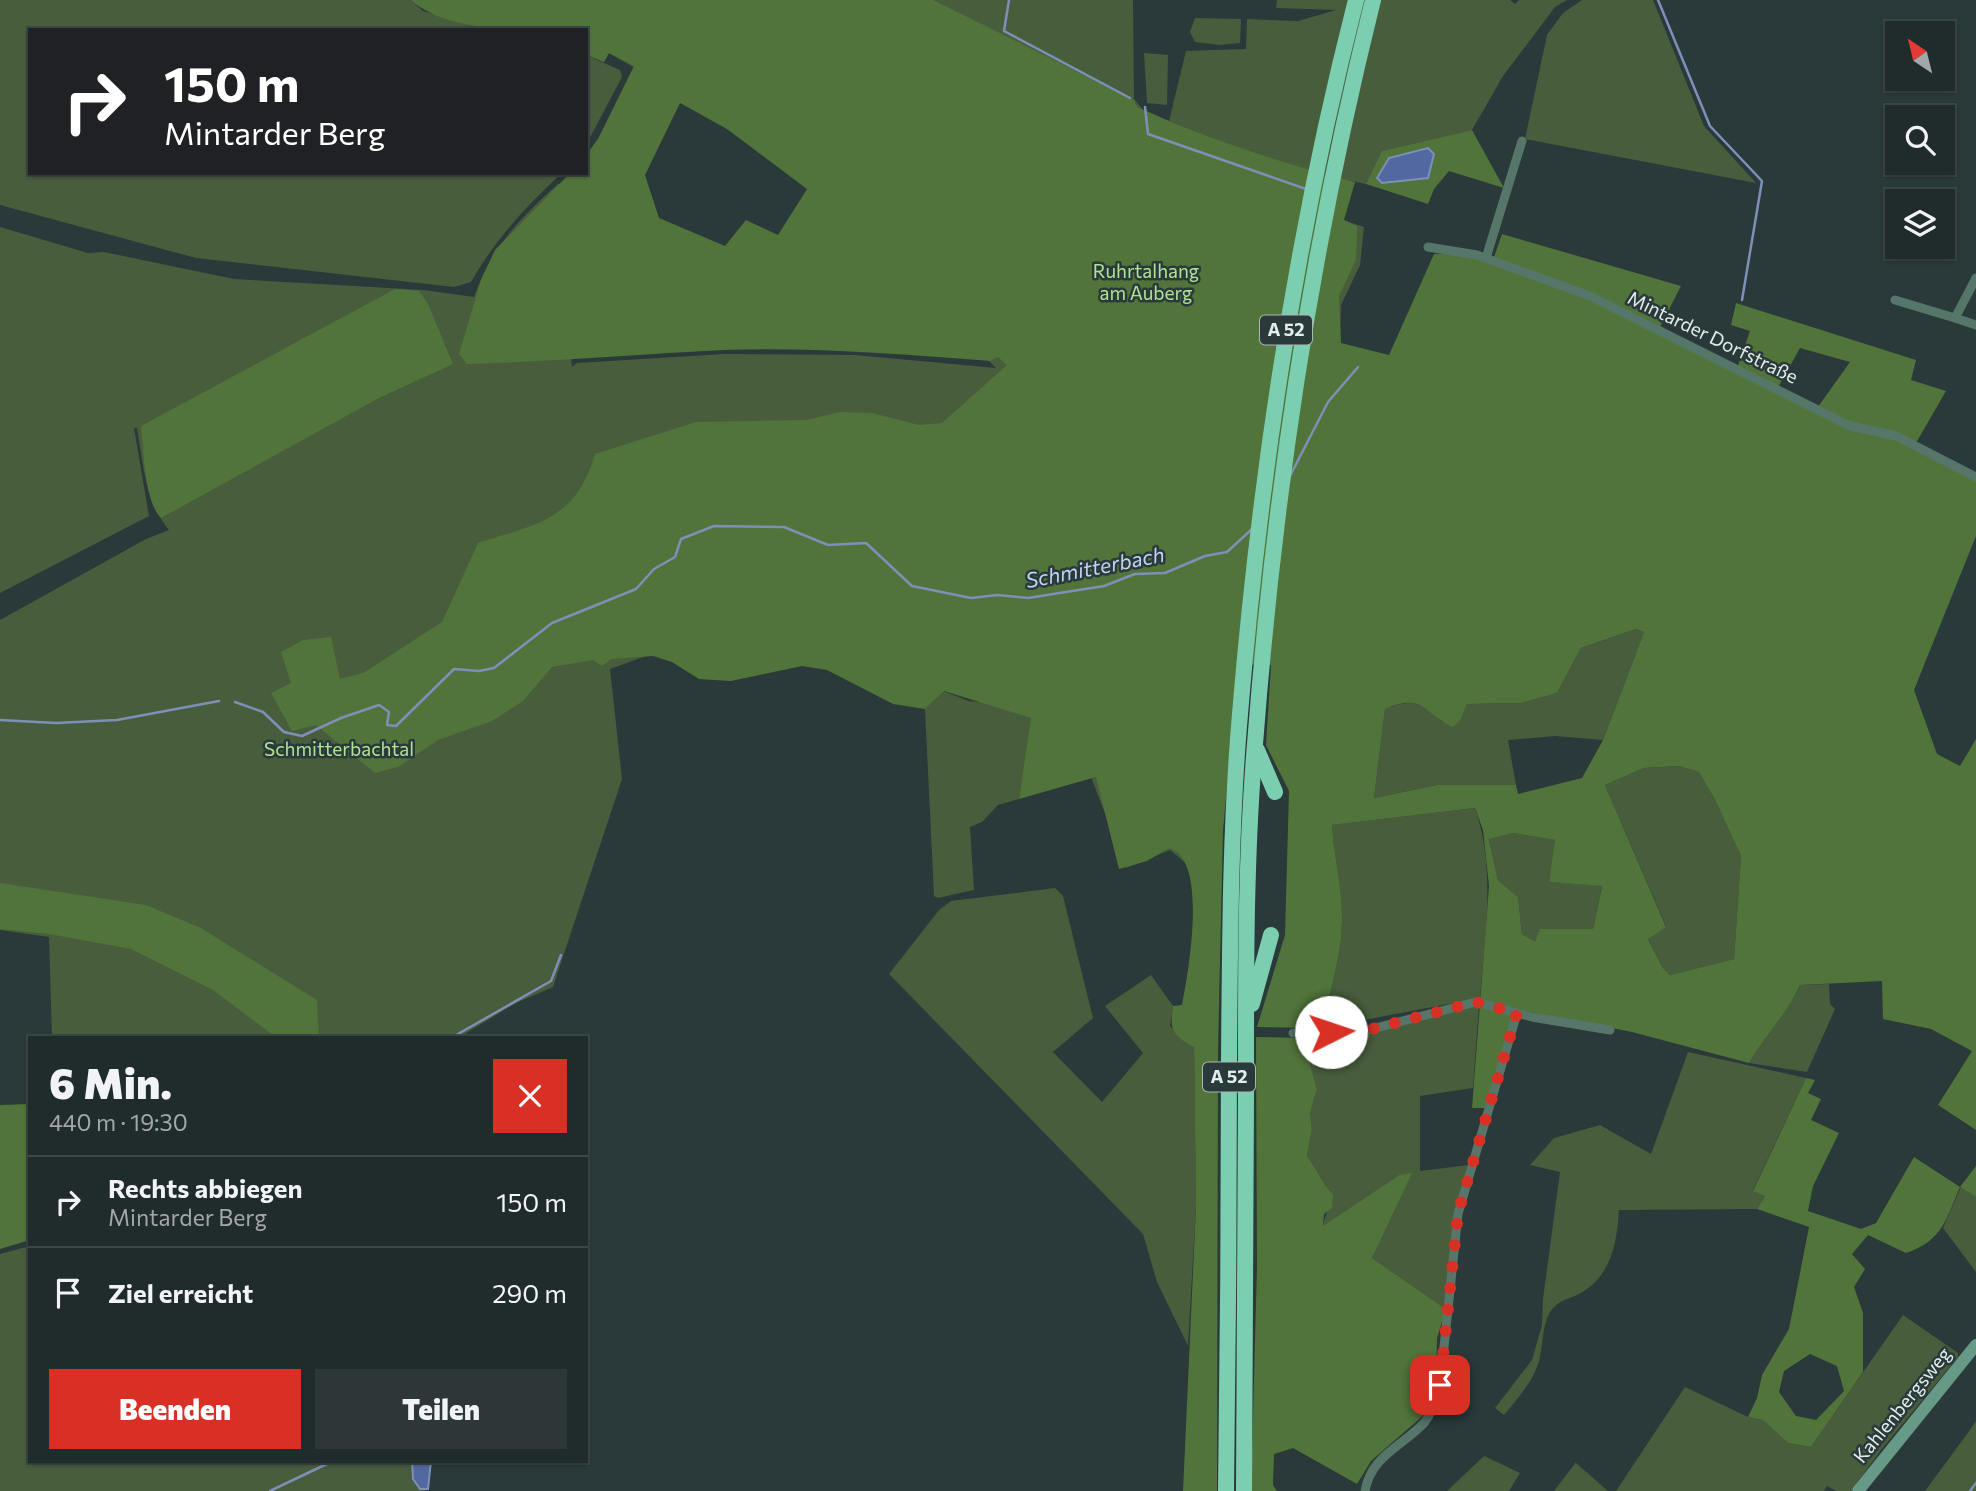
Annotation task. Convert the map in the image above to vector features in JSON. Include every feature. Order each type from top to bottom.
[{"type":"highway","name":"A 52","points":[[1226,1491],[1229,969],[1233,841],[1245,664],[1261,503],[1282,354],[1316,169],[1356,0]]},
{"type":"highway","name":"A 52","points":[[1244,1491],[1246,1027],[1255,744],[1303,340],[1331,184],[1373,0]]},
{"type":"highway","points":[[1255,744],[1275,792]]},
{"type":"highway","points":[[1246,1027],[1271,935]]},
{"type":"street","points":[[1486,258],[1522,141]]},
{"type":"street","name":"Mintarder Dorfstraße","points":[[1428,247],[1486,258],[1590,296],[1850,426],[1896,436],[1976,477]]},
{"type":"street","points":[[1955,318],[1976,278]]},
{"type":"street","points":[[1895,300],[1976,325]]},
{"type":"street","points":[[1293,1032],[1364,1031],[1476,1002],[1517,1013],[1610,1030]]},
{"type":"street","points":[[1365,1491],[1368,1476],[1375,1463],[1423,1424],[1432,1410],[1440,1385],[1458,1213],[1517,1013]]},
{"type":"street","name":"Kahlenbergsweg","points":[[1858,1491],[1976,1345]]},
{"type":"green space","points":[[0,0],[411,0],[423,11],[487,28],[28,28],[28,175],[560,175],[512,224],[471,282],[454,287],[196,258],[0,205]]},
{"type":"green space","name":"Ruhrtalhang am Auberg","points":[[411,0],[934,0],[1134,100],[1137,107],[1164,119],[1299,167],[1355,182],[1344,220],[1357,226],[1356,260],[1339,296],[1341,343],[1389,355],[1434,254],[1459,253],[1492,263],[1502,234],[1681,286],[1657,333],[1736,371],[1750,331],[1731,325],[1736,303],[1916,360],[1911,380],[1946,391],[1916,443],[1976,480],[1976,536],[1914,690],[1937,754],[1960,766],[1976,739],[1976,1130],[1938,1105],[1972,1051],[1931,1029],[1883,1019],[1882,981],[1800,985],[1749,1063],[1632,1032],[1515,1009],[1488,1108],[1472,1108],[1489,886],[1483,830],[1475,808],[1332,825],[1342,909],[1341,935],[1338,962],[1322,1028],[1257,1027],[1285,935],[1289,791],[1266,745],[1271,665],[1238,664],[1223,831],[1218,1048],[1217,1491],[1183,1491],[1196,1206],[1194,1047],[1177,1036],[1172,1021],[1173,1006],[1182,1005],[1191,945],[1193,919],[1189,873],[1181,857],[1169,848],[1147,861],[1119,869],[1096,777],[1019,799],[1031,718],[944,691],[925,709],[893,704],[827,670],[802,666],[731,681],[699,679],[672,662],[653,656],[611,659],[602,666],[593,660],[552,667],[523,701],[492,721],[438,740],[398,767],[375,773],[316,725],[292,731],[271,693],[291,683],[281,652],[303,640],[331,637],[340,679],[363,673],[442,622],[478,543],[552,516],[577,493],[595,454],[696,422],[807,420],[840,412],[872,413],[919,425],[942,423],[1007,365],[998,357],[990,361],[790,349],[723,350],[467,364],[459,354],[481,280],[495,250],[568,175],[588,175],[588,152],[598,139],[634,66],[609,53],[604,62],[588,56],[588,28],[494,28],[447,19],[427,11]],"holes":[[[680,103],[727,129],[807,189],[778,235],[746,220],[725,246],[659,218],[645,175]],[[1800,348],[1850,362],[1815,411],[1776,391]],[[1636,629],[1644,632],[1603,740],[1582,778],[1518,794],[1516,785],[1437,785],[1374,798],[1385,709],[1398,704],[1416,704],[1453,727],[1461,719],[1467,704],[1521,703],[1557,693],[1581,648]],[[1679,766],[1699,772],[1715,800],[1741,856],[1734,959],[1670,975],[1663,968],[1648,939],[1666,927],[1605,785],[1644,768]],[[1513,833],[1555,840],[1549,882],[1602,886],[1593,929],[1540,929],[1535,942],[1522,934],[1518,897],[1498,880],[1489,839]]]},
{"type":"green space","name":"Schmitterbachtal","points":[[934,0],[1133,0],[1134,99],[1145,112],[1217,141],[1169,121],[1186,51],[1246,49],[1247,19],[1298,21],[1336,10],[1276,8],[1277,0],[1510,0],[1515,4],[1519,0],[1567,0],[1555,7],[1503,76],[1472,130],[1383,151],[1366,184],[1347,180],[1343,220],[1364,227],[1360,265],[1341,305],[1340,345],[1389,355],[1380,385],[1280,564],[1195,871],[1170,850],[1126,868],[1068,717],[1031,724],[1019,799],[998,805],[982,822],[970,827],[974,890],[938,898],[934,896],[925,709],[943,691],[969,701],[1011,704],[805,658],[668,648],[610,669],[622,779],[553,987],[516,1003],[461,1036],[52,1036],[49,937],[0,930],[0,620],[146,539],[169,530],[150,494],[137,428],[134,428],[149,516],[0,593],[0,227],[88,253],[104,252],[234,279],[424,290],[474,297],[489,264],[508,235],[558,184],[648,215],[567,311],[572,367],[577,363],[724,354],[855,355],[996,368],[809,179],[660,82],[605,51],[588,32],[588,28],[455,7],[1043,55]]},
{"type":"green space","points":[[1582,0],[1653,0],[1704,126],[1756,183],[1525,139],[1547,35],[1563,13]]},
{"type":"green space","points":[[1195,18],[1241,19],[1240,43],[1219,45],[1195,42],[1190,32]]},
{"type":"green space","points":[[1144,53],[1168,55],[1167,105],[1147,103]]},
{"type":"green space","points":[[588,56],[620,70],[622,77],[588,141]]},
{"type":"green space","points":[[1472,130],[1504,188],[1449,171],[1434,189],[1428,204],[1366,184],[1382,151]]},
{"type":"green space","points":[[395,289],[419,291],[428,304],[453,364],[379,398],[161,518],[155,510],[148,488],[141,426]]},
{"type":"green space","points":[[1636,629],[1644,632],[1603,740],[1555,736],[1508,740],[1516,785],[1437,785],[1374,798],[1385,709],[1416,704],[1442,722],[1461,719],[1467,704],[1521,703],[1557,693],[1581,648]]},
{"type":"green space","points":[[1679,766],[1699,772],[1741,856],[1734,959],[1670,975],[1663,968],[1648,938],[1666,926],[1605,785],[1644,768]]},
{"type":"green space","points":[[1475,808],[1487,878],[1480,998],[1322,1028],[1338,962],[1341,935],[1342,909],[1332,825]]},
{"type":"green space","points":[[1513,833],[1556,840],[1549,882],[1602,885],[1593,929],[1546,929],[1535,943],[1522,934],[1518,897],[1498,880],[1489,838]]},
{"type":"green space","points":[[0,883],[146,905],[201,928],[317,1000],[319,1036],[274,1036],[213,990],[131,949],[49,934],[0,929]]},
{"type":"green space","points":[[1055,888],[1063,896],[1093,1018],[1053,1052],[1102,1102],[1143,1053],[1105,1006],[1151,975],[1173,1006],[1170,1026],[1194,1047],[1196,1206],[1188,1346],[1157,1282],[1143,1234],[889,974],[939,910],[951,901]]},
{"type":"green space","points":[[1829,984],[1830,1004],[1835,1009],[1807,1072],[1749,1063],[1800,985]]},
{"type":"green space","points":[[1479,1005],[1473,1088],[1420,1096],[1420,1171],[1469,1165],[1446,1309],[1372,1258],[1399,1175],[1322,1227],[1333,1194],[1307,1156],[1312,1129],[1310,1113],[1317,1089],[1310,1064],[1309,1038],[1364,1033]]},
{"type":"green space","points":[[1256,1037],[1309,1038],[1310,1064],[1317,1089],[1310,1113],[1312,1129],[1307,1156],[1333,1194],[1332,1208],[1324,1214],[1323,1226],[1399,1175],[1412,1173],[1372,1258],[1446,1309],[1437,1338],[1436,1386],[1432,1403],[1425,1414],[1371,1461],[1357,1484],[1293,1448],[1274,1454],[1273,1485],[1277,1491],[1251,1491],[1257,1267]]},
{"type":"green space","points":[[1688,1052],[1806,1078],[1753,1190],[1765,1196],[1757,1209],[1619,1210],[1617,1233],[1607,1266],[1593,1284],[1561,1302],[1549,1314],[1533,1376],[1504,1415],[1495,1408],[1532,1360],[1542,1325],[1560,1172],[1530,1165],[1554,1138],[1600,1125],[1651,1154]]},
{"type":"green space","points":[[1806,1078],[1815,1080],[1808,1093],[1821,1099],[1811,1120],[1839,1133],[1813,1186],[1808,1211],[1861,1229],[1876,1223],[1914,1157],[1960,1187],[1941,1228],[1928,1242],[1906,1253],[1868,1235],[1852,1254],[1865,1269],[1854,1287],[1863,1313],[1863,1372],[1811,1447],[1788,1443],[1763,1420],[1748,1417],[1757,1398],[1762,1375],[1789,1329],[1809,1227],[1757,1209],[1765,1196],[1753,1191]],"holes":[[[1810,1354],[1837,1366],[1844,1391],[1816,1420],[1796,1416],[1779,1392],[1784,1371]]]},
{"type":"green space","points":[[28,1104],[28,1241],[0,1249],[0,1105]]},
{"type":"green space","points":[[1976,1166],[1976,1197],[1960,1187]]},
{"type":"green space","points":[[1961,1187],[1976,1197],[1976,1272],[1943,1228]]},
{"type":"green space","points":[[28,1247],[28,1463],[422,1463],[426,1491],[0,1491],[0,1254]]},
{"type":"green space","points":[[1903,1315],[1958,1353],[1958,1357],[1881,1450],[1851,1491],[1836,1491],[1827,1486],[1824,1491],[1616,1491],[1685,1387],[1748,1417],[1763,1420],[1788,1443],[1811,1447]]},
{"type":"green space","points":[[1976,1421],[1976,1491],[1925,1491],[1970,1430]]},
{"type":"green space","points":[[1484,1456],[1520,1473],[1509,1491],[1447,1491]]},
{"type":"green space","points":[[1576,1463],[1608,1491],[1554,1491]]},
{"type":"water","points":[[1428,148],[1434,154],[1428,178],[1382,183],[1377,178],[1389,158]]},
{"type":"water","points":[[412,1463],[431,1463],[428,1489],[420,1489],[413,1479]]},
{"type":"waterway","name":"Schmitterbach","points":[[1009,0],[1004,31],[1130,98]]},
{"type":"waterway","points":[[1658,0],[1710,126],[1762,181],[1742,300]]},
{"type":"waterway","name":"Schmitterbach","points":[[1145,107],[1148,134],[1306,189]]},
{"type":"waterway","name":"Schmitterbach","points":[[1290,476],[1328,402],[1358,367]]},
{"type":"waterway","name":"Schmitterbach","points":[[235,702],[263,712],[284,732],[302,736],[341,718],[379,705],[389,712],[387,725],[396,726],[454,669],[479,671],[494,668],[552,623],[636,589],[654,569],[675,557],[681,539],[714,526],[784,527],[828,545],[866,543],[912,586],[971,598],[997,595],[1028,598],[1104,586],[1135,574],[1165,573],[1205,556],[1227,552],[1252,529]]},
{"type":"waterway","name":"Schmitterbach","points":[[0,720],[56,723],[117,720],[219,701]]},
{"type":"waterway","points":[[455,1036],[551,981],[561,955]]},
{"type":"waterway","points":[[270,1491],[329,1463]]},
{"type":"waterway","points":[[1970,1491],[1976,1483]]},
{"type":"route","points":[[1331,1032],[1364,1031],[1476,1002],[1488,1003],[1517,1013],[1458,1213],[1454,1243],[1454,1277],[1440,1385]]}]
